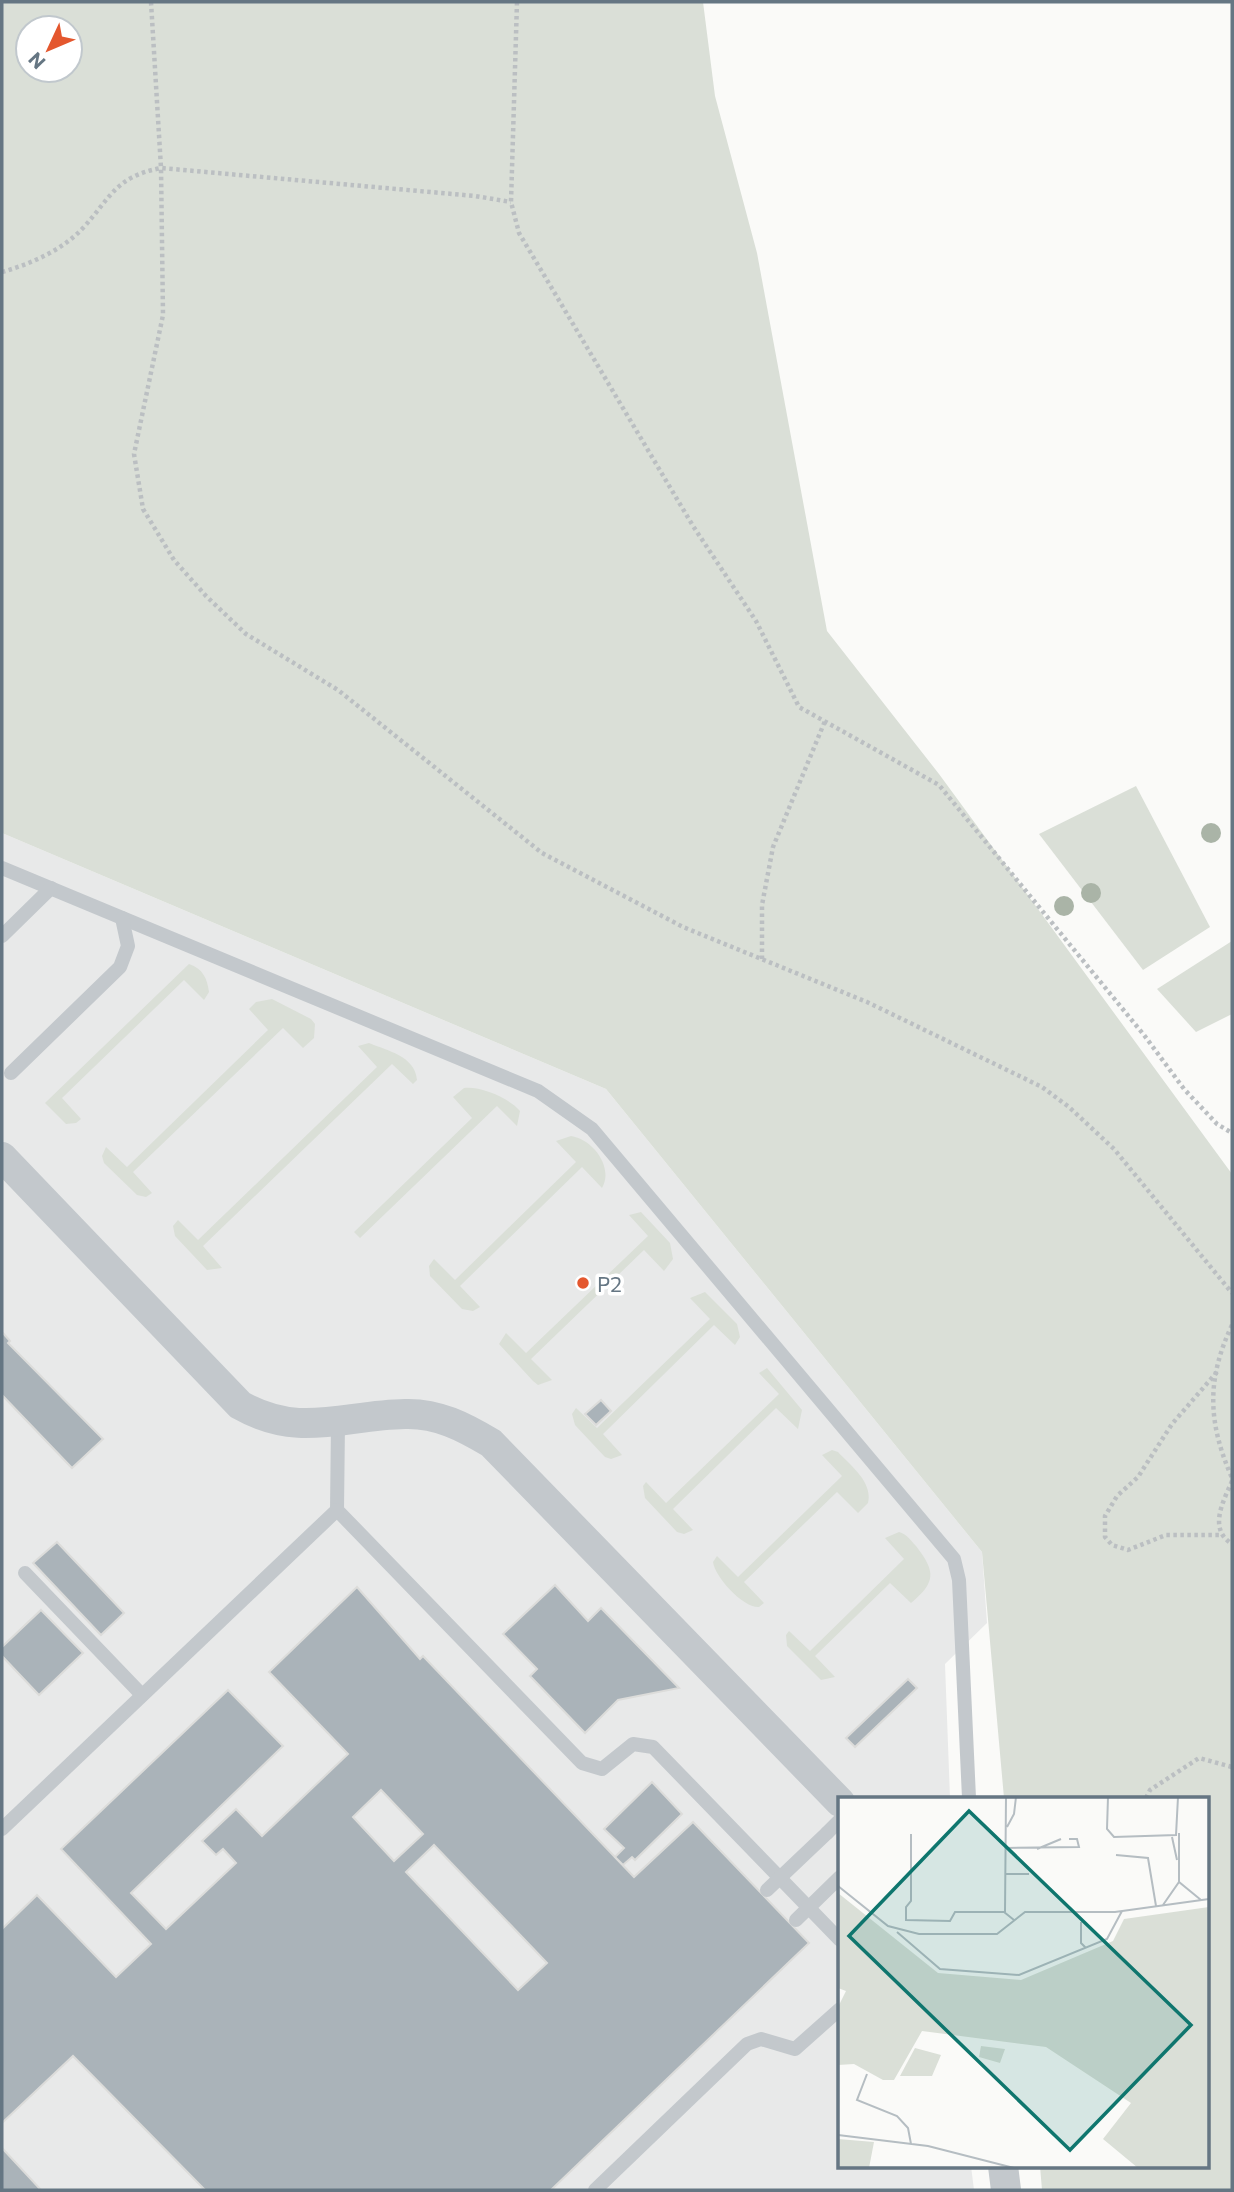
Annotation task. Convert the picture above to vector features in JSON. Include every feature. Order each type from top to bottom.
[{"type":"street","points":[[2,1157],[240,1405],[262,1418],[293,1425],[338,1423],[405,1414],[431,1416],[456,1422],[491,1443],[838,1800]]},
{"type":"street","points":[[1003,2168],[1006,2190]]},
{"type":"lane","points":[[2,868],[538,1091],[592,1129],[954,1559],[959,1580],[969,1797]]},
{"type":"lane","points":[[2,936],[51,888]]},
{"type":"lane","points":[[11,1073],[120,967],[128,946],[122,918]]},
{"type":"lane","points":[[338,1423],[337,1510],[357,1534],[582,1763],[601,1769],[633,1744],[653,1747],[838,1938]]},
{"type":"lane","points":[[4,1822],[337,1510]]},
{"type":"lane","points":[[25,1573],[142,1695]]},
{"type":"lane","points":[[768,1890],[838,1822]]},
{"type":"lane","points":[[796,1920],[838,1879]]},
{"type":"lane","points":[[595,2190],[747,2043],[761,2039],[795,2049],[838,2011]]},
{"type":"path","points":[[151,2],[160,168],[163,315],[134,454],[143,509],[174,560],[206,596],[246,634],[338,690],[542,853],[683,927],[867,1002],[1042,1087],[1069,1107],[1114,1149],[1232,1293]]},
{"type":"path","points":[[517,2],[511,202],[519,233],[693,526],[755,621],[799,707],[939,785],[1144,1035],[1184,1089],[1217,1124],[1232,1133]]},
{"type":"path","points":[[2,272],[34,263],[81,230],[115,187],[142,171],[160,168],[475,196],[511,202]]},
{"type":"path","points":[[762,959],[762,905],[773,847],[825,722]]},
{"type":"path","points":[[1221,1535],[1218,1520],[1232,1479],[1213,1422],[1217,1372],[1232,1325]]},
{"type":"path","points":[[1217,1372],[1172,1424],[1138,1477],[1117,1496],[1105,1516],[1105,1537],[1112,1545],[1128,1550],[1166,1535],[1221,1535],[1232,1544]]},
{"type":"path","points":[[1146,1797],[1150,1790],[1199,1758],[1232,1767]]},
{"type":"shaded area","points":[[2,2],[703,2],[715,96],[757,253],[827,631],[939,774],[1232,1174],[1232,2190],[1042,2190],[1040,2168],[1210,2168],[1210,1797],[1004,1797],[982,1552],[606,1089],[2,833]]},
{"type":"shaded area","points":[[1136,786],[1210,927],[1143,970],[1039,834]]},
{"type":"shaded area","points":[[2,833],[606,1089],[982,1552],[987,1623],[945,1664],[950,1797],[838,1797],[838,2168],[971,2168],[974,2190],[2,2190]]},
{"type":"shaded area","points":[[1232,941],[1232,1014],[1196,1032],[1157,989]]},
{"type":"shaded area","points":[[189,964],[201,971],[205,978],[209,992],[204,1000],[184,980],[62,1098],[81,1119],[76,1123],[66,1124],[45,1103]]},
{"type":"shaded area","points":[[272,999],[311,1019],[315,1024],[314,1038],[303,1048],[283,1028],[133,1172],[152,1193],[146,1197],[137,1195],[104,1163],[102,1156],[106,1147],[127,1167],[268,1030],[249,1009],[256,1002]]},
{"type":"shaded area","points":[[369,1043],[406,1060],[415,1072],[417,1080],[413,1084],[392,1064],[203,1246],[222,1268],[207,1270],[175,1236],[173,1226],[178,1220],[198,1240],[377,1067],[358,1046]]},
{"type":"shaded area","points":[[464,1088],[486,1091],[509,1102],[520,1111],[517,1126],[497,1106],[360,1238],[354,1232],[472,1118],[453,1097]]},
{"type":"shaded area","points":[[571,1136],[594,1148],[599,1156],[605,1172],[602,1188],[582,1167],[460,1286],[480,1307],[473,1311],[462,1309],[430,1276],[429,1266],[434,1259],[455,1280],[576,1162],[556,1141]]},
{"type":"shaded area","points":[[641,1212],[670,1243],[673,1259],[664,1271],[644,1250],[531,1359],[552,1380],[538,1385],[499,1344],[506,1333],[526,1353],[648,1236],[629,1215]]},
{"type":"shaded area","points":[[705,1292],[737,1324],[740,1337],[735,1345],[714,1325],[603,1434],[622,1455],[611,1459],[605,1457],[575,1425],[572,1414],[576,1408],[597,1428],[710,1319],[690,1298]]},
{"type":"shaded area","points":[[767,1368],[802,1410],[798,1429],[776,1408],[673,1509],[693,1530],[684,1534],[677,1532],[645,1498],[643,1486],[646,1482],[666,1503],[779,1394],[759,1373]]},
{"type":"shaded area","points":[[832,1450],[838,1452],[864,1481],[869,1495],[868,1503],[858,1513],[837,1492],[744,1582],[764,1603],[759,1607],[745,1602],[724,1583],[713,1562],[717,1556],[738,1577],[842,1476],[822,1455]]},
{"type":"shaded area","points":[[899,1532],[923,1555],[930,1570],[929,1583],[911,1603],[890,1583],[815,1656],[835,1677],[821,1680],[787,1646],[786,1635],[789,1631],[810,1651],[904,1559],[885,1538]]},
{"type":"building","points":[[2,1332],[10,1341],[8,1343],[103,1439],[72,1468],[2,1395]]},
{"type":"building","points":[[601,1400],[611,1411],[596,1425],[585,1414]]},
{"type":"building","points":[[57,1542],[124,1613],[101,1635],[33,1563]]},
{"type":"building","points":[[555,1585],[588,1621],[601,1608],[679,1688],[618,1700],[585,1733],[530,1676],[537,1669],[503,1634]]},
{"type":"building","points":[[357,1587],[420,1659],[423,1656],[634,1877],[693,1822],[809,1943],[551,2190],[205,2190],[73,2056],[2,2123],[2,1929],[37,1895],[116,1977],[151,1944],[61,1849],[228,1690],[283,1746],[131,1893],[166,1929],[236,1863],[223,1849],[216,1855],[202,1841],[236,1809],[262,1836],[348,1754],[269,1672]],"holes":[[[381,1790],[423,1834],[394,1861],[353,1817]],[[434,1845],[547,1963],[518,1990],[406,1872]]]},
{"type":"building","points":[[41,1610],[83,1653],[39,1695],[2,1656],[2,1647]]},
{"type":"building","points":[[908,1679],[917,1688],[855,1747],[846,1738]]},
{"type":"building","points":[[652,1782],[682,1814],[635,1860],[632,1857],[623,1865],[615,1857],[624,1848],[604,1829]]},
{"type":"building","points":[[2,2148],[41,2190],[2,2190]]},
{"type":"place","name":"P2","points":[[583,1283]]}]
